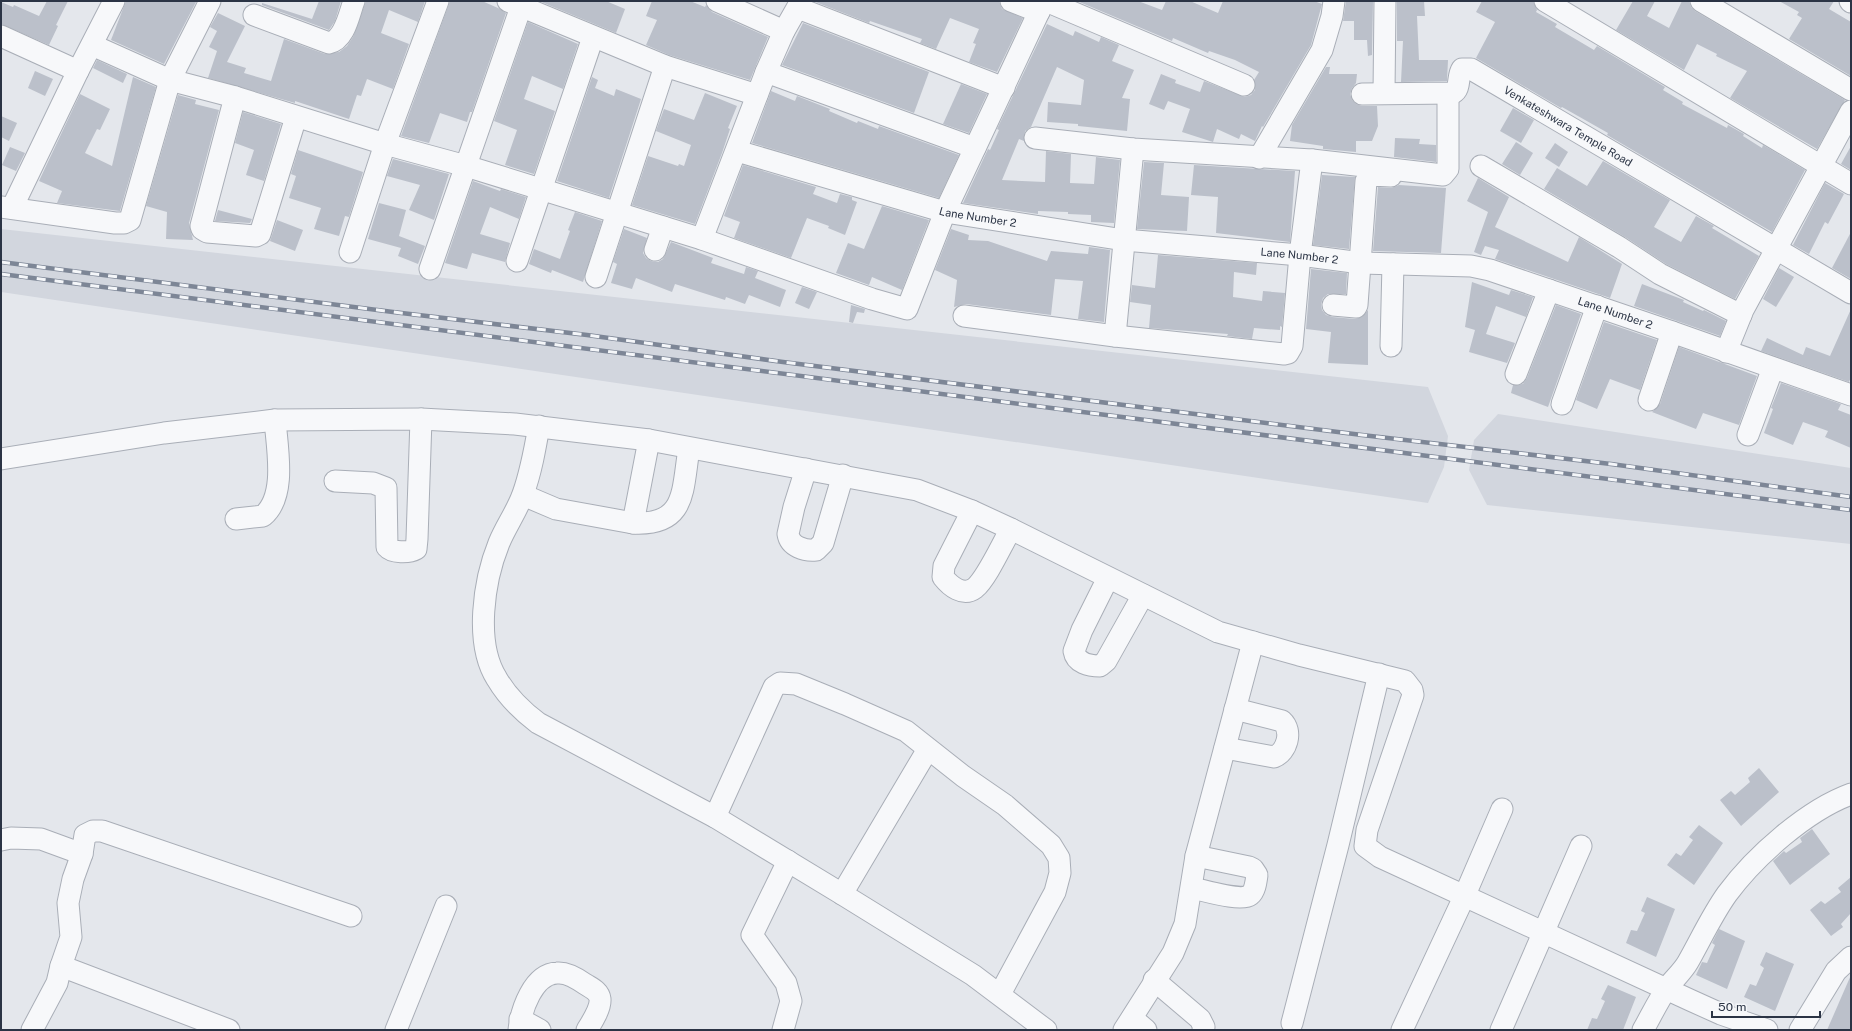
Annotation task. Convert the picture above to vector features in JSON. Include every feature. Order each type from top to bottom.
[{"type":"street","points":[[114,1],[7,208],[115,223],[124,223],[130,220],[170,80],[210,1]]},
{"type":"street","points":[[254,15],[329,43],[335,42],[341,35],[354,1]]},
{"type":"street","points":[[350,252],[385,144],[438,1]]},
{"type":"street","points":[[717,1],[784,31]]},
{"type":"street","points":[[1011,1],[1043,5],[1244,85]]},
{"type":"street","points":[[1259,158],[1322,50],[1332,16],[1334,1]]},
{"type":"street","points":[[1384,93],[1385,1]]},
{"type":"street","points":[[1544,1],[1851,184]]},
{"type":"street","points":[[1701,1],[1851,90]]},
{"type":"street","points":[[430,269],[466,166],[517,3],[593,37],[665,66],[757,95]]},
{"type":"street","points":[[702,239],[766,72],[784,31],[799,4],[1004,88]]},
{"type":"street","points":[[92,45],[170,80],[235,97],[385,144],[466,166],[541,191],[617,212],[702,239],[872,299],[907,309],[945,212],[1043,5]]},
{"type":"street","points":[[1,36],[78,71]]},
{"type":"street","points":[[517,261],[593,37]]},
{"type":"street","points":[[596,277],[665,66]]},
{"type":"street","name":"Venkateshwara Temple Road","points":[[1448,94],[1456,91],[1462,69],[1471,69],[1776,248]]},
{"type":"street","points":[[766,72],[975,148]]},
{"type":"street","points":[[1035,138],[1133,149],[1259,158],[1312,160],[1445,174],[1448,170],[1448,94],[1362,94]]},
{"type":"street","points":[[235,97],[201,226],[202,229],[207,232],[256,236],[260,234],[296,116]]},
{"type":"street","points":[[1726,352],[1742,315],[1776,248],[1851,111]]},
{"type":"street","points":[[1115,336],[1133,149]]},
{"type":"street","name":"Lane Number 2","points":[[737,151],[945,212],[1124,240],[1300,255],[1361,264],[1471,266],[1490,270],[1851,395]]},
{"type":"street","points":[[964,316],[1115,336],[1284,354],[1288,352],[1292,346],[1300,255],[1312,160]]},
{"type":"street","points":[[1481,166],[1619,247],[1660,274],[1742,315]]},
{"type":"street","points":[[1333,304],[1357,305],[1367,177],[1373,175],[1436,179]]},
{"type":"street","points":[[655,250],[663,227]]},
{"type":"street","points":[[1776,248],[1851,293]]},
{"type":"street","points":[[1391,346],[1393,264]]},
{"type":"street","points":[[1516,374],[1549,290]]},
{"type":"street","points":[[1562,404],[1597,306]]},
{"type":"street","points":[[1649,400],[1672,332]]},
{"type":"street","points":[[1748,435],[1773,368]]},
{"type":"street","points":[[334,481],[373,483],[386,488],[387,547],[392,551],[412,552],[416,549],[418,539],[421,419]]},
{"type":"street","points":[[1,459],[164,433],[275,420],[421,419],[539,426],[649,440],[689,449],[843,475],[917,490],[972,511],[1011,529],[1218,632],[1405,681],[1412,690],[1413,696],[1367,830],[1365,846],[1370,851],[1380,858],[1543,934],[1666,989],[1717,1022],[1767,1030]]},
{"type":"street","points":[[236,518],[263,516],[274,502],[278,491],[275,420]]},
{"type":"street","points":[[539,426],[533,458],[523,495],[499,542],[485,588],[483,625],[490,664],[496,679],[515,703],[538,723],[715,818],[842,894],[973,975],[1046,1030]]},
{"type":"street","points":[[633,523],[649,440]]},
{"type":"street","points":[[523,495],[556,509],[633,523],[656,522],[668,516],[677,507],[682,492],[689,449]]},
{"type":"street","points":[[806,469],[794,507],[788,534],[789,539],[795,546],[810,551],[816,550],[823,542],[843,475]]},
{"type":"street","points":[[972,511],[944,566],[943,577],[949,585],[957,589],[965,592],[974,589],[981,581],[1011,529]]},
{"type":"street","points":[[1108,578],[1082,630],[1074,651],[1078,660],[1084,664],[1100,666],[1106,661],[1143,595]]},
{"type":"street","points":[[1134,1026],[1154,980],[1173,953],[1185,924],[1196,856],[1253,642]]},
{"type":"street","points":[[1292,1023],[1338,845],[1379,674]]},
{"type":"street","points":[[715,818],[774,687],[780,683],[796,684],[906,731],[963,776],[1005,805],[1051,845],[1059,858],[1060,873],[1055,892],[1000,994]]},
{"type":"street","points":[[1225,748],[1274,757],[1283,751],[1286,743],[1288,729],[1287,725],[1282,721],[1235,709]]},
{"type":"street","points":[[842,894],[928,749]]},
{"type":"street","points":[[1643,1030],[1666,989],[1687,964],[1722,901],[1742,875],[1761,855],[1795,827],[1826,805],[1851,794]]},
{"type":"street","points":[[1402,1030],[1464,897],[1502,809]]},
{"type":"street","points":[[32,1030],[57,983],[61,966],[71,938],[68,903],[73,879],[82,854],[86,835],[93,831],[102,831],[351,916]]},
{"type":"street","points":[[1,840],[11,838],[41,839],[82,854]]},
{"type":"street","points":[[1338,845],[1370,851]]},
{"type":"street","points":[[1501,1030],[1581,846]]},
{"type":"street","points":[[1192,888],[1237,897],[1246,897],[1253,892],[1257,875],[1253,869],[1249,867],[1196,856]]},
{"type":"street","points":[[783,1030],[790,1001],[786,983],[752,935],[788,861]]},
{"type":"street","points":[[396,1030],[446,906]]},
{"type":"street","points":[[1800,1030],[1836,971],[1851,957]]},
{"type":"street","points":[[61,966],[229,1030]]},
{"type":"street","points":[[540,1030],[519,1024],[534,987],[549,974],[558,972],[577,979],[594,990],[599,996],[600,1001],[587,1030]]},
{"type":"street","points":[[1154,980],[1200,1019],[1204,1027],[1203,1030]]},
{"type":"shaded area","points":[[1,229],[1428,387],[1448,436],[1444,467],[1428,503],[1,292]]},
{"type":"shaded area","points":[[1498,414],[1851,468],[1851,544],[1487,505],[1469,470],[1474,440]]},
{"type":"building","points":[[47,1],[68,1],[56,25],[58,26],[49,45],[1,24],[1,2],[13,7],[14,5],[39,16]]},
{"type":"building","points":[[126,1],[196,2],[164,64],[111,40]]},
{"type":"building","points":[[319,1],[341,1],[335,21],[329,30],[262,5],[262,3],[312,19]]},
{"type":"building","points":[[366,1],[425,1],[418,22],[389,10],[381,33],[409,44],[393,89],[367,79],[361,96],[357,95],[349,119],[295,101],[295,103],[208,78],[217,51],[209,47],[217,31],[210,27],[218,13],[245,26],[227,62],[246,68],[244,73],[271,81],[284,39],[325,54],[339,52],[347,46],[353,37]]},
{"type":"building","points":[[450,1],[482,1],[506,13],[472,112],[470,112],[467,122],[440,113],[429,143],[401,136]]},
{"type":"building","points":[[539,1],[606,1],[625,9],[616,33]]},
{"type":"building","points":[[652,1],[690,1],[705,7],[706,5],[712,12],[768,37],[750,80],[669,55],[646,45],[657,20],[646,16]]},
{"type":"building","points":[[813,1],[999,1],[1002,9],[1023,18],[997,72],[969,62],[976,44],[973,43],[979,29],[950,18],[936,49],[920,43],[922,39],[870,21],[869,23]]},
{"type":"building","points":[[1077,1],[1138,1],[1162,10],[1166,1],[1190,1],[1218,13],[1223,1],[1314,1],[1322,4],[1311,45],[1263,127],[1262,126],[1255,141],[1241,134],[1239,139],[1217,129],[1213,142],[1182,132],[1190,109],[1168,101],[1164,110],[1149,104],[1161,74],[1176,80],[1175,83],[1200,92],[1204,81],[1245,97],[1251,95],[1255,90],[1254,80],[1259,72],[1235,60],[1209,51],[1208,53],[1173,38],[1172,41]]},
{"type":"building","points":[[1346,1],[1373,1],[1372,55],[1368,56],[1367,40],[1354,40],[1354,21],[1343,21]]},
{"type":"building","points":[[1397,1],[1424,1],[1425,16],[1417,16],[1419,60],[1448,60],[1447,81],[1401,82],[1403,41],[1397,41]]},
{"type":"building","points":[[1482,1],[1533,1],[1537,10],[1536,12],[1557,24],[1555,27],[1594,50],[1597,46],[1665,87],[1663,90],[1683,102],[1682,104],[1727,128],[1728,125],[1744,134],[1743,136],[1762,148],[1763,145],[1805,170],[1772,232],[1607,135],[1608,133],[1562,107],[1561,108],[1476,58],[1495,22],[1476,12]]},
{"type":"building","points":[[1633,1],[1655,1],[1647,16],[1669,28],[1682,1],[1689,1],[1691,7],[1695,11],[1845,100],[1817,149],[1730,98],[1747,71],[1716,56],[1717,54],[1697,44],[1684,70],[1616,30]]},
{"type":"building","points":[[1779,1],[1834,1],[1829,9],[1851,22],[1851,76],[1789,39],[1802,18],[1797,15],[1799,12]]},
{"type":"building","points":[[528,22],[578,44],[563,89],[532,76],[524,99],[555,111],[534,174],[505,165],[517,130],[494,121]]},
{"type":"building","points":[[803,23],[929,72],[914,113],[782,65]]},
{"type":"building","points":[[1047,24],[1073,36],[1075,31],[1099,42],[1101,37],[1119,45],[1112,61],[1134,70],[1122,98],[1130,99],[1127,131],[1078,126],[1078,124],[1047,122],[1048,102],[1081,105],[1084,80],[1057,67],[1031,127],[1025,131],[1024,141],[1019,139],[1002,180],[1045,182],[1046,151],[1071,154],[1070,183],[1094,184],[1096,157],[1120,160],[1114,223],[1091,222],[1091,215],[1068,214],[1068,212],[1038,211],[1038,214],[963,203],[988,149],[990,150],[999,130],[997,129]]},
{"type":"building","points":[[97,60],[127,74],[123,83],[93,68]]},
{"type":"building","points":[[1326,67],[1330,67],[1329,74],[1357,74],[1356,83],[1350,94],[1352,100],[1356,104],[1362,106],[1377,106],[1378,126],[1372,141],[1356,141],[1356,152],[1323,149],[1323,146],[1290,141],[1292,125]]},
{"type":"building","points":[[35,71],[53,79],[45,96],[28,88]]},
{"type":"building","points":[[133,77],[156,87],[120,211],[57,203],[62,191],[39,181],[80,94],[110,109],[100,130],[97,129],[85,153],[112,166]]},
{"type":"building","points":[[592,77],[598,80],[595,88],[614,96],[616,89],[641,99],[609,198],[557,181]]},
{"type":"building","points":[[961,84],[987,94],[969,133],[943,124]]},
{"type":"building","points":[[771,91],[795,101],[797,96],[830,109],[829,111],[857,123],[858,121],[878,129],[879,126],[959,155],[939,198],[752,143]]},
{"type":"building","points":[[705,93],[737,106],[728,128],[730,129],[722,153],[695,224],[632,205],[648,156],[678,166],[679,164],[684,166],[691,145],[656,131],[664,109],[694,120]]},
{"type":"building","points":[[178,95],[196,100],[195,104],[219,110],[189,223],[193,240],[166,239],[167,212],[146,206]]},
{"type":"building","points":[[1513,108],[1534,120],[1521,143],[1500,131]]},
{"type":"building","points":[[243,112],[281,124],[264,181],[246,175],[254,150],[235,143]]},
{"type":"building","points":[[1,116],[17,123],[9,141],[1,137]]},
{"type":"building","points":[[1395,138],[1420,139],[1419,144],[1436,145],[1436,162],[1394,157]]},
{"type":"building","points":[[1516,142],[1533,153],[1520,175],[1502,164]]},
{"type":"building","points":[[1555,143],[1568,152],[1559,167],[1545,158]]},
{"type":"building","points":[[1851,146],[1851,170],[1841,164]]},
{"type":"building","points":[[10,147],[25,153],[16,171],[2,165]]},
{"type":"building","points":[[298,150],[363,172],[349,217],[345,216],[339,236],[314,229],[321,208],[289,198],[296,176],[291,174]]},
{"type":"building","points":[[393,159],[449,174],[434,220],[409,210],[420,185],[387,176]]},
{"type":"building","points":[[1603,161],[1670,200],[1654,227],[1681,242],[1696,216],[1714,226],[1712,228],[1759,256],[1735,299],[1666,264],[1625,237],[1544,189],[1557,168],[1587,186]]},
{"type":"building","points":[[1144,162],[1164,163],[1161,195],[1189,197],[1187,231],[1137,229]]},
{"type":"building","points":[[743,165],[816,187],[813,194],[837,203],[840,194],[852,197],[852,200],[857,202],[845,235],[828,228],[829,226],[807,218],[791,258],[734,238],[740,222],[724,216]]},
{"type":"building","points":[[1194,165],[1295,171],[1290,242],[1216,233],[1218,197],[1191,195]]},
{"type":"building","points":[[1322,175],[1355,177],[1349,249],[1313,245]]},
{"type":"building","points":[[1478,178],[1509,197],[1495,227],[1568,262],[1579,237],[1622,264],[1610,298],[1495,259],[1499,250],[1485,246],[1481,255],[1474,252],[1488,212],[1467,201]]},
{"type":"building","points":[[473,181],[500,191],[501,189],[526,197],[519,219],[490,207],[480,234],[510,243],[505,262],[472,253],[467,269],[445,263]]},
{"type":"building","points":[[1825,183],[1844,194],[1828,224],[1825,222],[1809,254],[1793,245]]},
{"type":"building","points":[[1399,185],[1446,188],[1441,253],[1373,251],[1378,187],[1391,188]]},
{"type":"building","points":[[379,203],[406,210],[399,236],[425,246],[418,264],[398,256],[401,248],[368,239]]},
{"type":"building","points":[[882,206],[929,220],[902,290],[872,277],[869,285],[836,273],[848,243],[864,249]]},
{"type":"building","points":[[218,210],[252,219],[250,223],[215,221]]},
{"type":"building","points":[[575,212],[602,221],[583,282],[552,270],[551,273],[529,264],[534,249],[560,259]]},
{"type":"building","points":[[277,220],[303,230],[295,251],[270,241]]},
{"type":"building","points":[[624,229],[647,238],[643,253],[646,258],[651,261],[658,262],[663,259],[671,242],[713,258],[711,263],[744,274],[746,267],[758,271],[755,278],[786,290],[780,307],[749,295],[745,304],[726,297],[725,300],[675,284],[672,292],[636,278],[632,289],[611,283],[617,264],[613,262]]},
{"type":"building","points":[[951,229],[969,235],[968,240],[988,241],[1047,261],[1051,251],[1088,254],[1089,247],[1110,250],[1104,322],[1078,319],[1083,281],[1055,279],[1051,315],[966,304],[954,307],[957,280],[935,270]]},
{"type":"building","points":[[1851,232],[1851,279],[1832,268]]},
{"type":"building","points":[[1158,255],[1257,263],[1256,275],[1234,272],[1233,297],[1262,301],[1263,291],[1285,293],[1282,327],[1280,326],[1280,330],[1254,328],[1252,339],[1227,336],[1228,334],[1149,328],[1151,305],[1130,302],[1132,285],[1155,288]]},
{"type":"building","points":[[1779,268],[1794,277],[1776,307],[1763,299]]},
{"type":"building","points":[[1311,269],[1347,273],[1346,294],[1328,294],[1323,298],[1321,304],[1322,310],[1326,315],[1332,317],[1355,319],[1362,317],[1368,310],[1368,365],[1328,363],[1331,332],[1306,329]]},
{"type":"building","points":[[1472,282],[1509,295],[1511,290],[1533,297],[1526,317],[1496,306],[1486,334],[1515,343],[1507,363],[1469,352],[1475,330],[1465,327]]},
{"type":"building","points":[[1642,284],[1684,300],[1683,302],[1726,321],[1720,336],[1634,306]]},
{"type":"building","points":[[802,287],[817,292],[809,309],[795,303]]},
{"type":"building","points":[[851,305],[865,309],[864,313],[857,312],[853,323],[849,322]]},
{"type":"building","points":[[1556,305],[1581,314],[1548,407],[1511,393],[1513,385],[1523,384],[1527,378]]},
{"type":"building","points":[[1851,309],[1851,377],[1849,382],[1761,351],[1767,338],[1803,355],[1806,347],[1830,356]]},
{"type":"building","points":[[1604,322],[1657,340],[1640,390],[1610,379],[1597,409],[1576,400]]},
{"type":"building","points":[[1679,347],[1757,376],[1739,425],[1703,413],[1696,429],[1652,412],[1660,404]]},
{"type":"building","points":[[1781,383],[1841,404],[1838,410],[1851,415],[1851,448],[1825,437],[1828,431],[1803,422],[1793,445],[1764,433],[1773,409],[1771,408]]},
{"type":"building","points":[[1759,768],[1779,792],[1741,826],[1720,800],[1731,791],[1735,795],[1750,782],[1748,778]]},
{"type":"building","points":[[1699,825],[1723,843],[1694,885],[1667,865],[1676,853],[1681,856],[1693,840],[1689,837]]},
{"type":"building","points":[[1812,829],[1830,854],[1790,885],[1773,861],[1784,851],[1786,853],[1802,842],[1800,838]]},
{"type":"building","points":[[1851,877],[1851,913],[1841,924],[1843,927],[1831,936],[1810,910],[1821,901],[1825,904],[1841,892],[1838,888]]},
{"type":"building","points":[[1647,897],[1675,909],[1656,957],[1626,943],[1631,930],[1637,931],[1645,913],[1641,911]]},
{"type":"building","points":[[1719,929],[1745,941],[1727,989],[1696,975],[1702,962],[1707,963],[1715,945],[1712,943]]},
{"type":"building","points":[[1766,952],[1794,964],[1775,1011],[1744,997],[1750,984],[1756,986],[1764,968],[1760,965]]},
{"type":"building","points":[[1851,975],[1851,1030],[1827,1030]]},
{"type":"building","points":[[1608,985],[1636,997],[1623,1030],[1587,1030],[1592,1018],[1597,1019],[1605,1001],[1601,999]]},
{"type":"railway","points":[[1,262],[587,335],[783,362],[1362,435],[1611,464],[1851,497]]},
{"type":"railway","points":[[1,274],[1851,510]]}]
